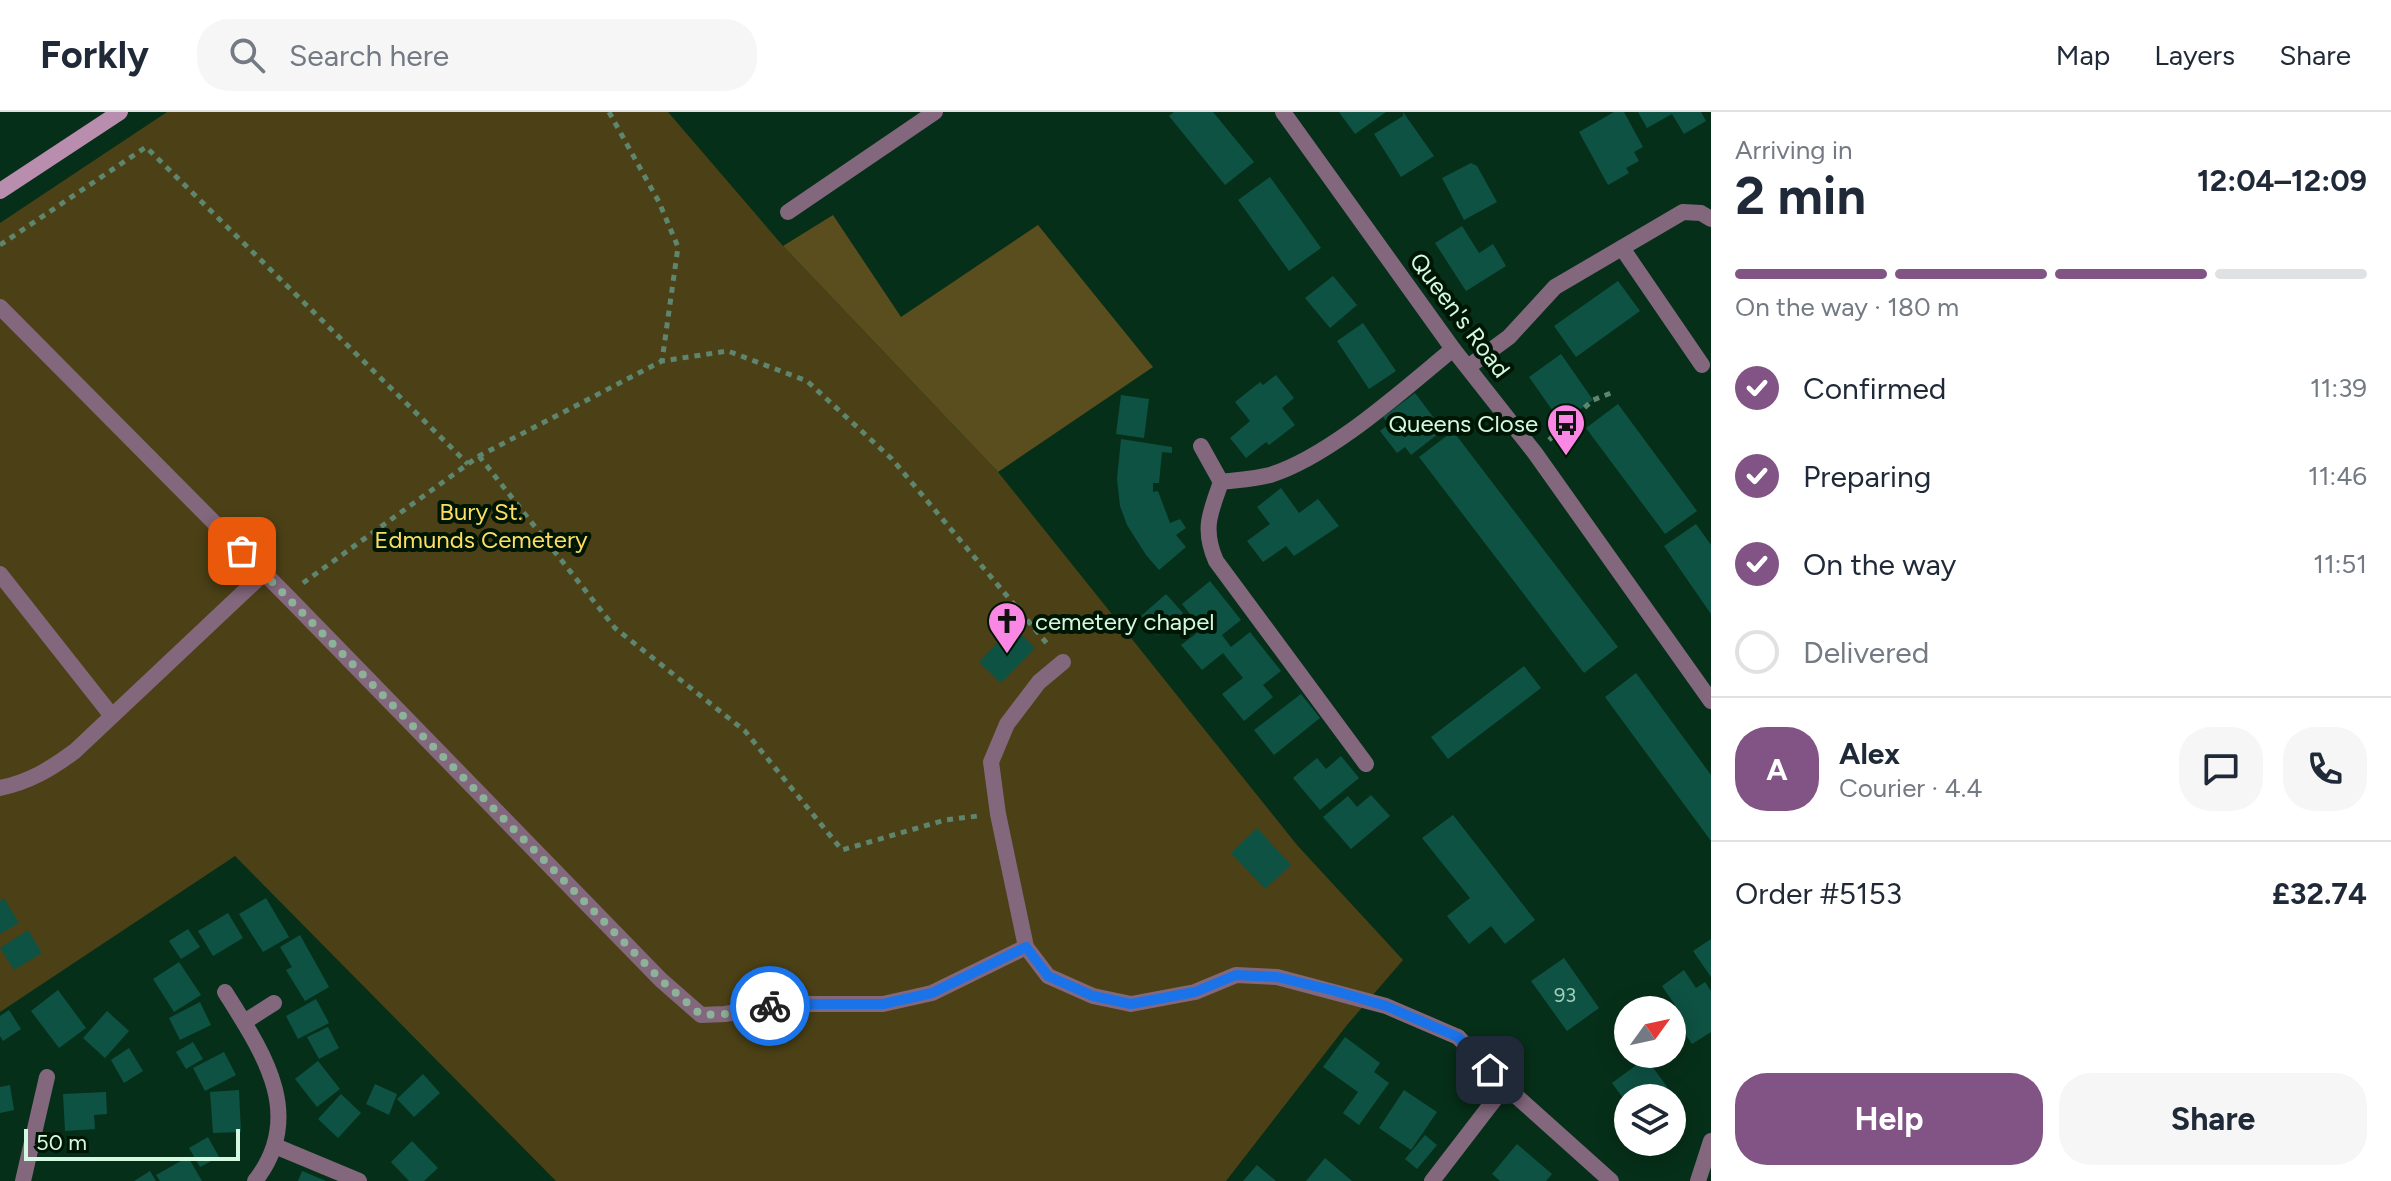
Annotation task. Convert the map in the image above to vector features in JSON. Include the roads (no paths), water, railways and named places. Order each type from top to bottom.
[{"type":"street","points":[[1,188],[120,112]]},
{"type":"street","points":[[788,212],[935,112]]},
{"type":"street","name":"Queen's Road","points":[[1283,112],[1453,349],[1535,453],[1711,701]]},
{"type":"street","points":[[1468,367],[1509,337],[1555,287],[1683,212],[1701,213],[1711,219]]},
{"type":"street","points":[[1622,248],[1702,365]]},
{"type":"street","points":[[0,307],[661,980],[701,1015],[785,1004],[883,1004],[932,993],[1026,947]]},
{"type":"street","points":[[1221,482],[1269,475],[1306,459],[1378,410],[1453,349]]},
{"type":"street","points":[[1201,446],[1221,482],[1208,521],[1209,544],[1216,561],[1366,764]]},
{"type":"street","points":[[0,788],[20,784],[50,770],[75,751],[264,573]]},
{"type":"street","points":[[0,574],[112,716]]},
{"type":"street","points":[[1063,662],[1039,682],[1007,724],[991,762],[998,814],[1026,947],[1048,976],[1093,996],[1131,1004],[1195,992],[1236,975],[1277,977],[1386,1006],[1458,1037],[1505,1086],[1611,1181]]},
{"type":"street","points":[[225,992],[270,1070],[280,1121],[275,1146],[255,1181]]},
{"type":"street","points":[[244,1022],[274,1003]]},
{"type":"street","points":[[23,1181],[47,1077]]},
{"type":"street","points":[[1432,1181],[1505,1086]]},
{"type":"street","points":[[1698,1181],[1711,1141]]},
{"type":"street","points":[[275,1146],[359,1181]]},
{"type":"place","name":"Queens Close","points":[[1566,457]]},
{"type":"place","name":"cemetery chapel","points":[[1007,655]]},
{"type":"park label","name":"Bury St. Edmunds Cemetery","points":[[481,525]]}]
